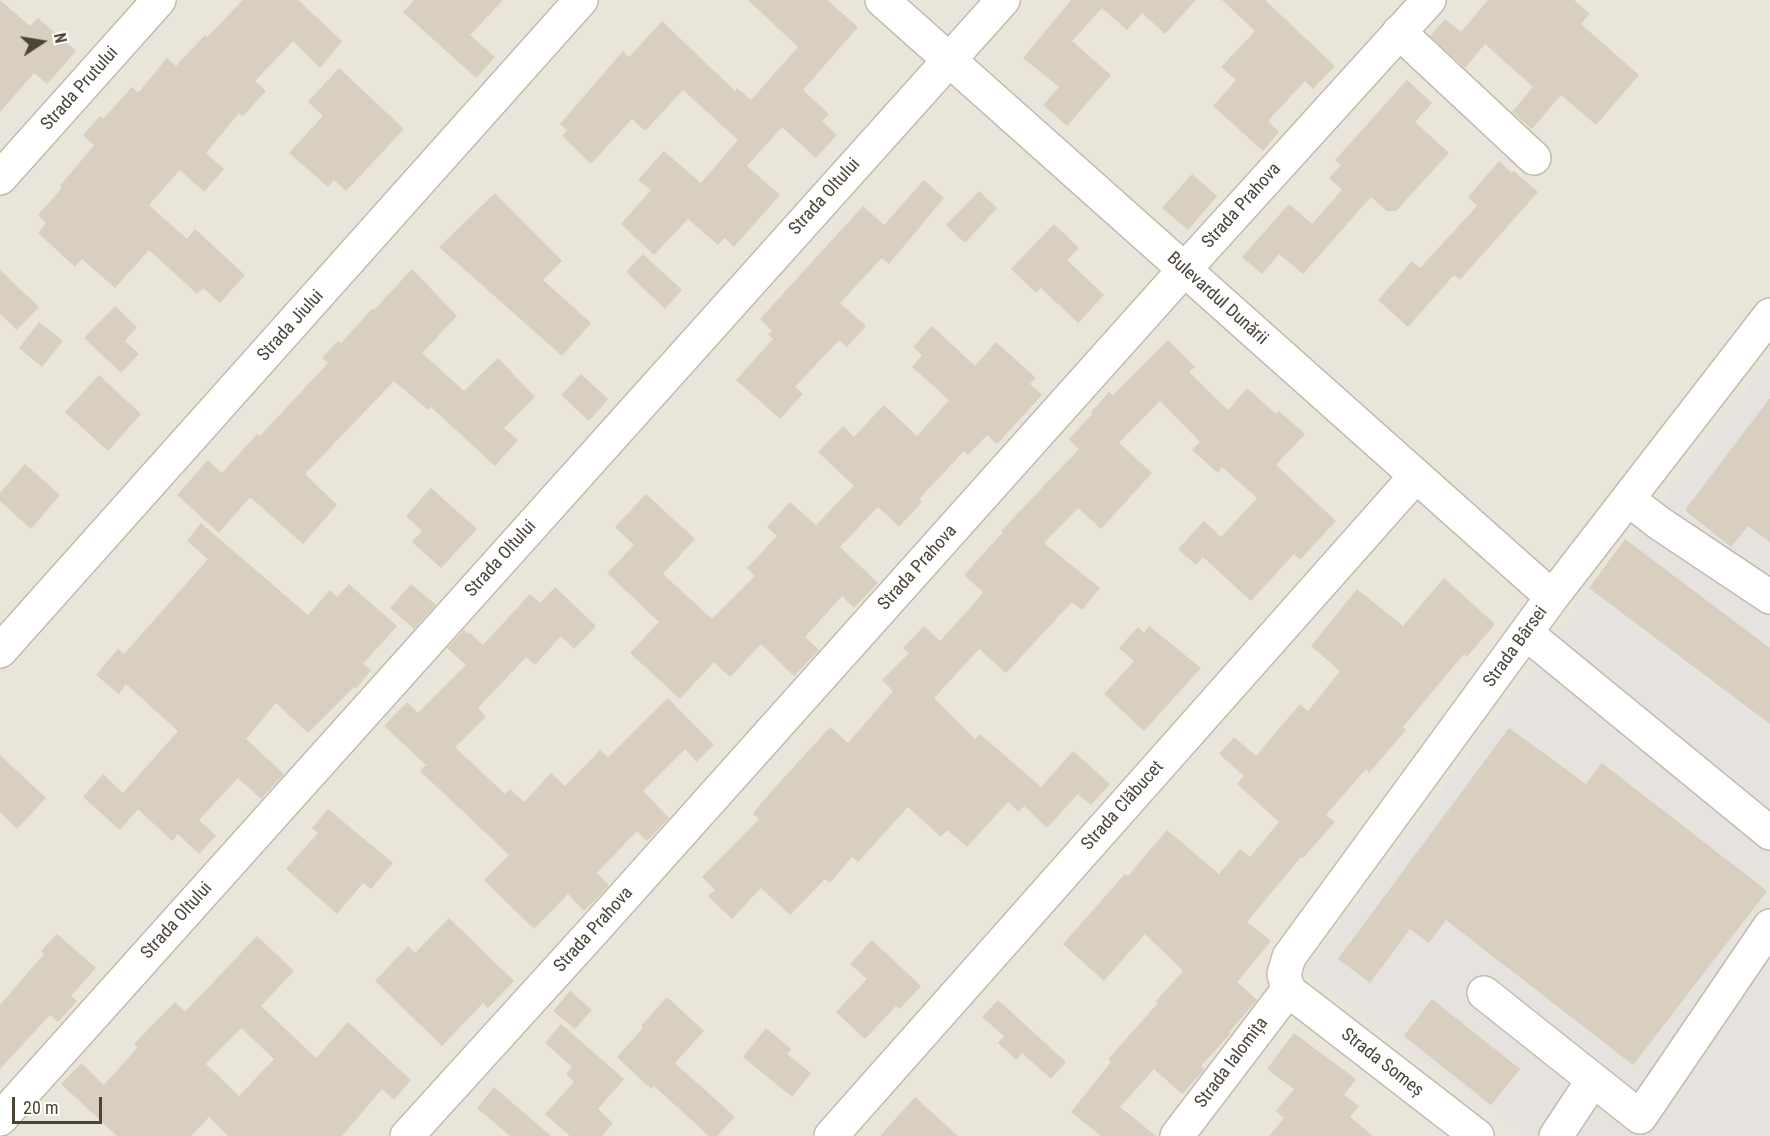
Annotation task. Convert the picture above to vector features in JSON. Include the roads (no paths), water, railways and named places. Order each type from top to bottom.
[{"type":"street","name":"Strada Prutului","points":[[0,177],[159,0]]},
{"type":"street","name":"Strada Jiului","points":[[0,651],[581,0]]},
{"type":"street","name":"Bulevardul Dunării","points":[[882,0],[1552,597]]},
{"type":"street","name":"Strada Oltului","points":[[0,1119],[1003,0]]},
{"type":"street","name":"Strada Prahova","points":[[407,1136],[1429,0]]},
{"type":"street","points":[[1399,32],[1534,158]]},
{"type":"street","name":"Strada Bârsei","points":[[1288,990],[1284,974],[1289,957],[1552,597],[1770,315]]},
{"type":"street","name":"Strada Clăbucet","points":[[831,1136],[1415,477]]},
{"type":"street","points":[[1628,500],[1770,597]]},
{"type":"street","points":[[1526,633],[1770,833]]},
{"type":"street","points":[[1484,993],[1640,1117],[1770,926]]},
{"type":"street","name":"Strada Ialomița","points":[[1177,1136],[1288,990]]},
{"type":"street","name":"Strada Someș","points":[[1288,990],[1477,1136]]},
{"type":"street","points":[[1556,1136],[1593,1080]]}]
